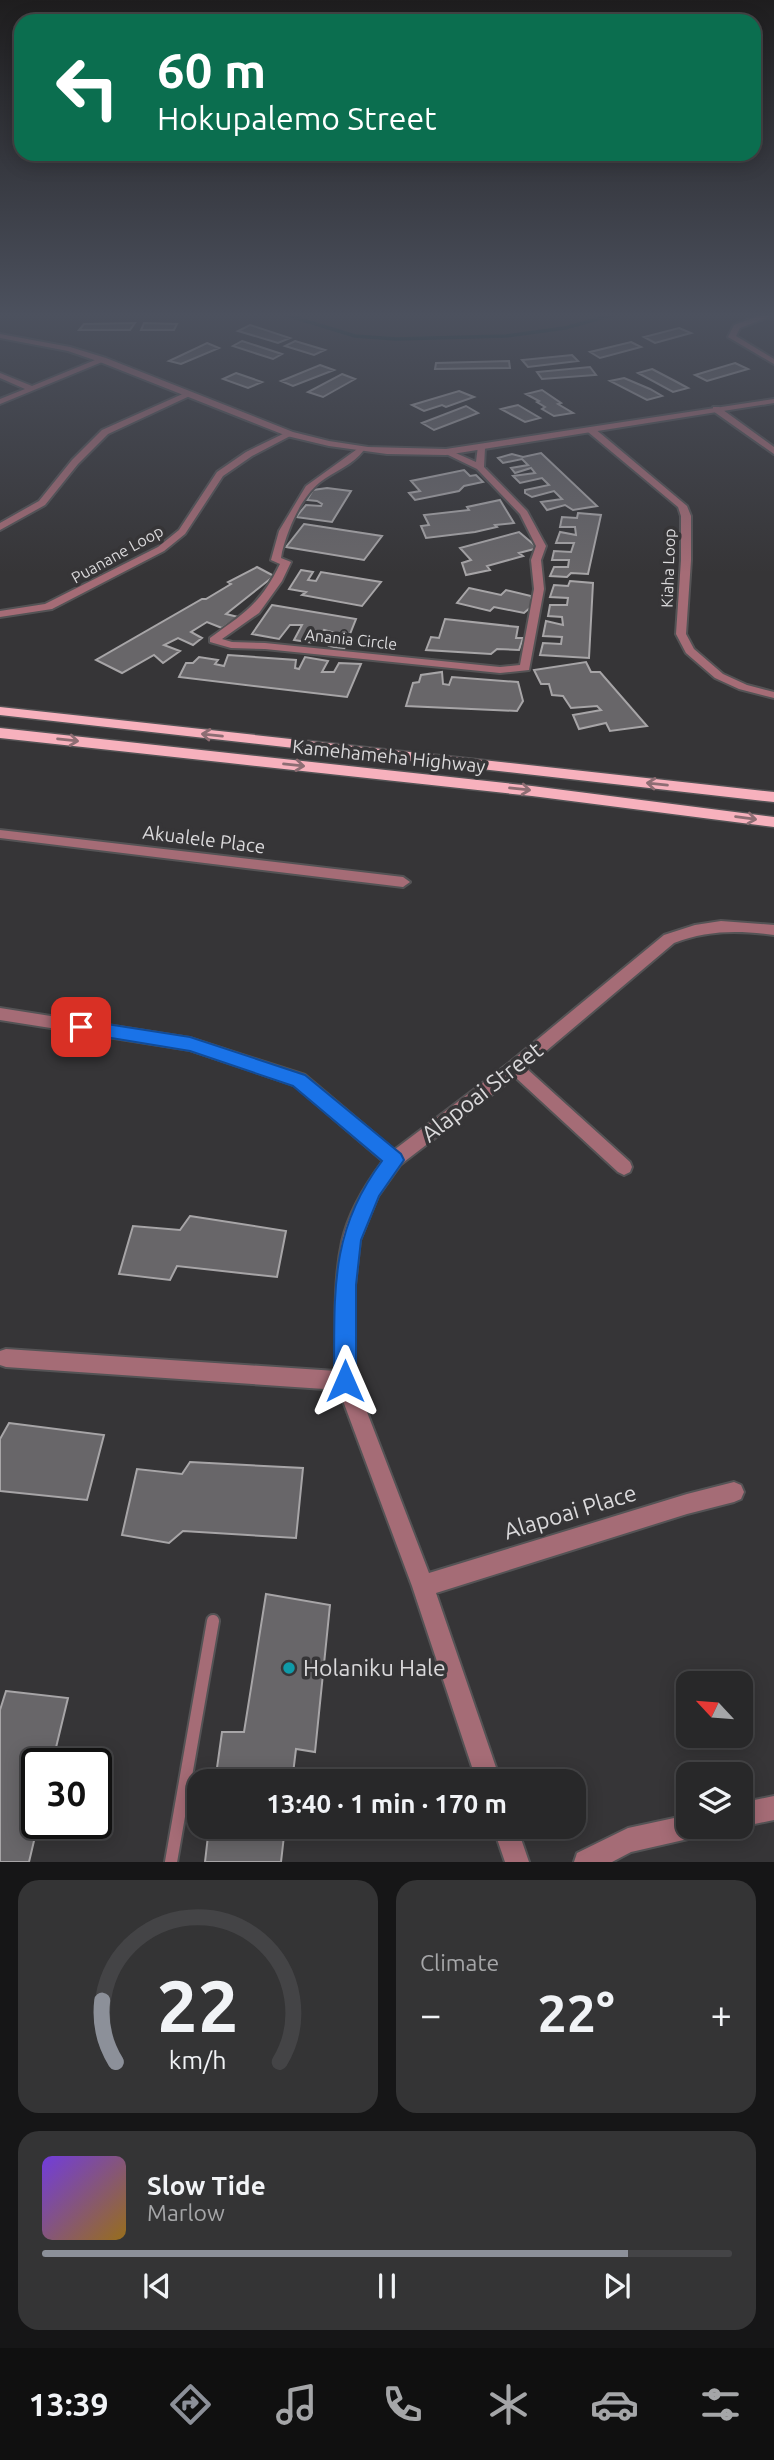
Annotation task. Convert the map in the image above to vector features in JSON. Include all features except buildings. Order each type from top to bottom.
[{"type":"main road","name":"Kamehameha Highway","points":[[0,712],[774,797]]},
{"type":"main road","name":"Kamehameha Highway","points":[[0,733],[532,791],[774,822]]},
{"type":"street","points":[[0,527],[42,503],[75,462],[105,432],[177,400]]},
{"type":"street","points":[[205,400],[317,442],[360,450],[408,453],[481,448],[774,401]]},
{"type":"street","points":[[716,409],[774,451]]},
{"type":"street","name":"Kiaha Loop","points":[[591,430],[682,506],[686,516],[686,560],[681,634],[690,651],[719,676],[743,687],[774,695]]},
{"type":"street","name":"Puanane Loop","points":[[0,614],[48,607],[161,550],[182,532],[220,474],[249,454],[290,434]]},
{"type":"street","points":[[480,467],[481,448]]},
{"type":"street","name":"Anania Circle","points":[[360,450],[351,462],[315,482],[303,495],[275,550],[276,560],[286,562],[277,581],[255,611],[214,640],[231,645],[265,646],[500,670],[525,668],[539,589],[536,560],[541,546],[524,513],[480,467],[446,452]]},
{"type":"street","name":"Akualele Place","points":[[0,834],[403,882]]},
{"type":"street","name":"Alapoai Street","points":[[485,1769],[423,1586],[345,1381],[346,1285],[351,1240],[371,1191],[394,1160],[515,1068],[669,939],[692,930],[740,924],[774,930]]},
{"type":"street","points":[[0,1014],[190,1044],[299,1080],[394,1160]]},
{"type":"street","points":[[515,1068],[624,1167]]},
{"type":"street","points":[[6,1359],[345,1381]]},
{"type":"street","name":"Alapoai Place","points":[[423,1586],[687,1504],[734,1492]]},
{"type":"street","points":[[753,1812],[774,1808]]},
{"type":"street","points":[[586,1861],[628,1840],[676,1830]]},
{"type":"street","points":[[509,1839],[517,1861]]},
{"type":"lane","points":[[171,1861],[213,1621]]},
{"type":"place","name":"Holaniku Hale","points":[[289,1668]]},
{"type":"route","points":[[81,1027],[190,1044],[299,1080],[394,1160],[371,1191],[351,1240],[346,1285],[345,1381]]}]
